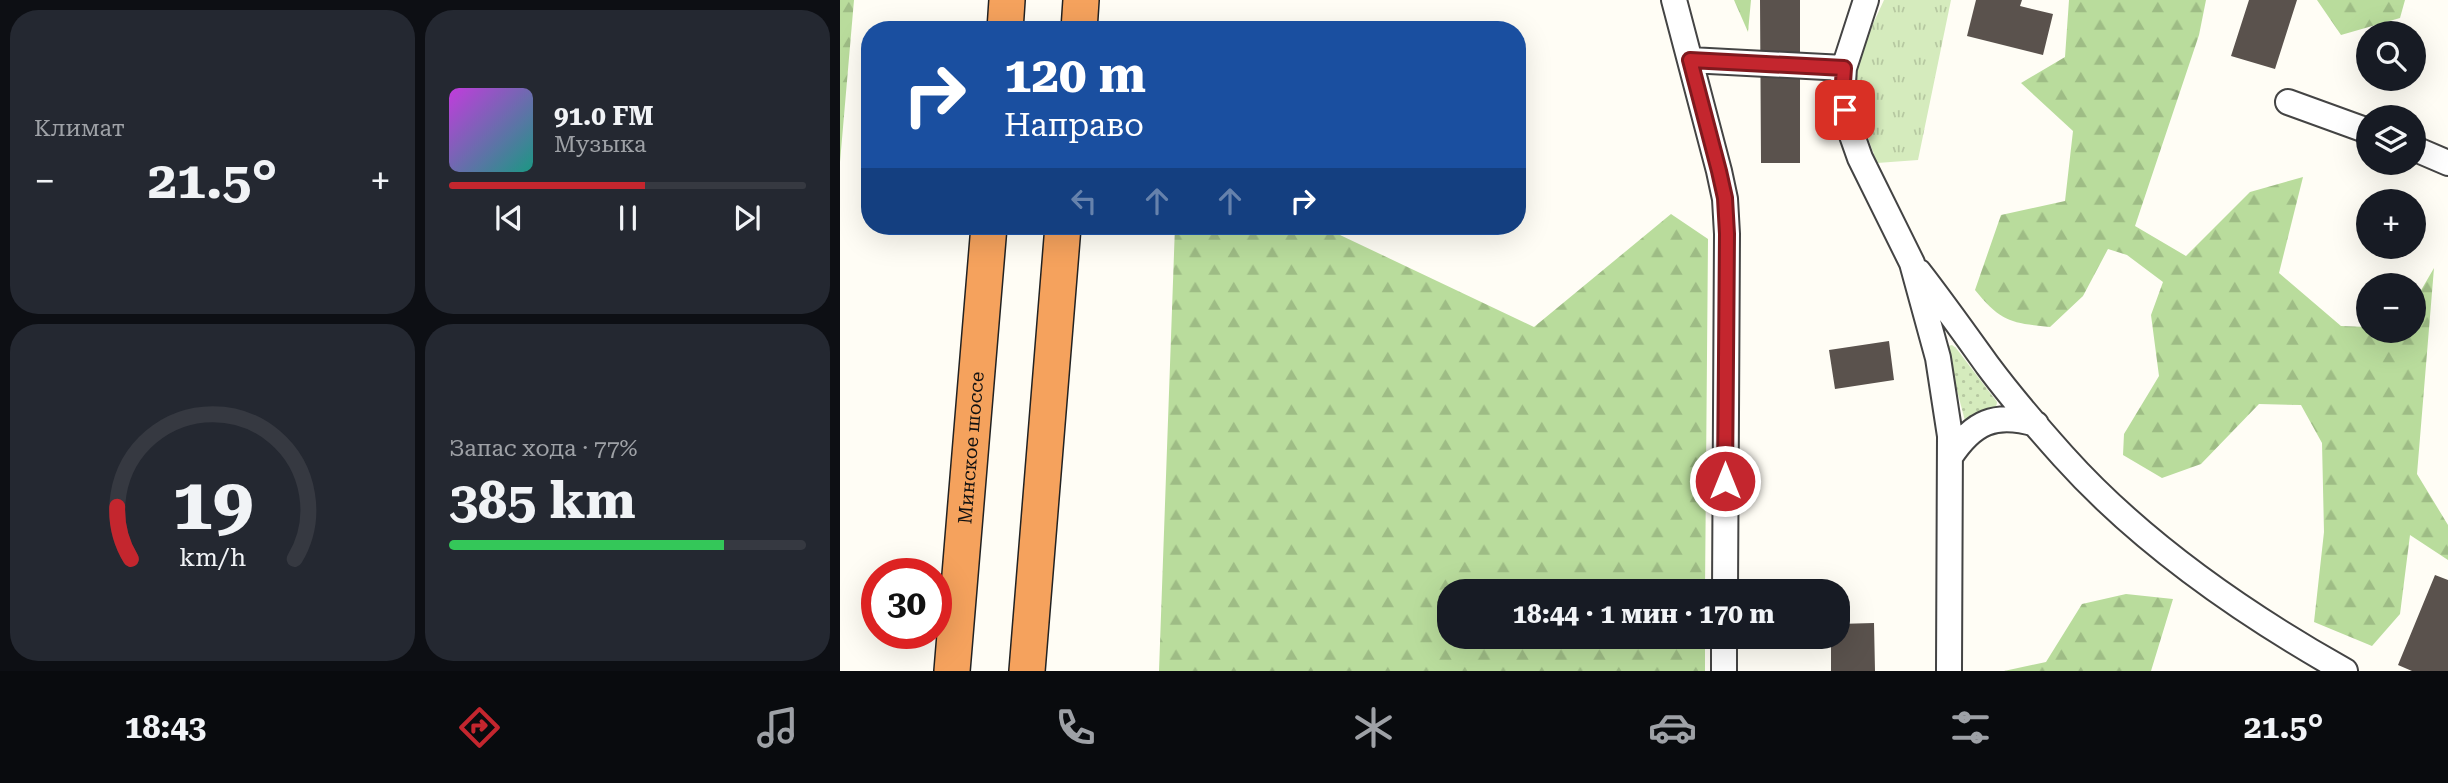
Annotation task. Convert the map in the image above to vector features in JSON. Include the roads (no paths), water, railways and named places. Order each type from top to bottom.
[{"type":"highway","points":[[1006,21],[1007,0]]},
{"type":"highway","points":[[1080,21],[1081,0]]},
{"type":"highway","name":"Минское шоссе","points":[[952,671],[988,235]]},
{"type":"highway","points":[[1027,671],[1062,235]]},
{"type":"street","points":[[1674,0],[1725,198],[1725,579]]},
{"type":"street","points":[[1866,0],[1844,68],[1842,96],[1860,158],[1912,263],[1938,358],[1949,425],[1949,671]]},
{"type":"street","points":[[1690,60],[1844,68]]},
{"type":"street","points":[[2288,102],[2356,127]]},
{"type":"street","points":[[2426,154],[2448,163]]},
{"type":"street","points":[[1912,263],[2002,384],[2064,457],[2148,537],[2226,598],[2344,671]]},
{"type":"street","points":[[1950,457],[1964,438],[1985,422],[2009,419],[2036,424]]},
{"type":"street","points":[[1724,649],[1724,671]]}]
